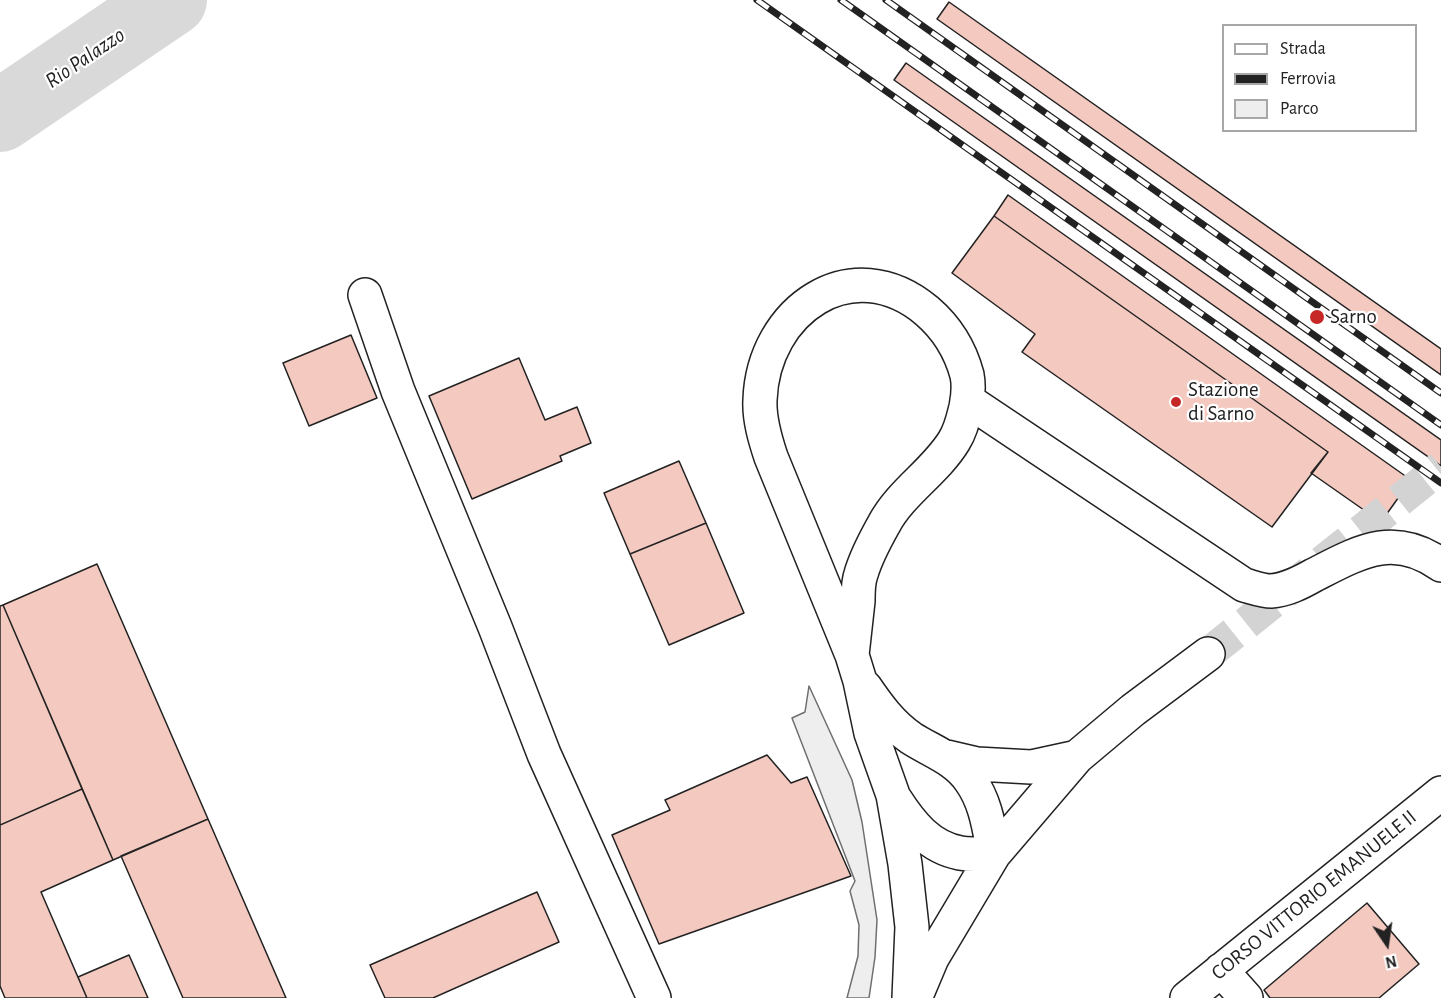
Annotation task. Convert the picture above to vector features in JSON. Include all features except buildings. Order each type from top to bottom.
[{"type":"street","points":[[909,998],[912,927],[905,864],[893,795],[871,733],[856,668],[771,458],[762,429],[760,400],[763,378],[771,352],[781,332],[800,310],[818,296],[839,288],[868,285],[896,291],[919,304],[951,335],[962,358],[968,379],[962,426],[953,442],[885,521],[860,575],[856,668],[889,720],[911,738],[947,757],[970,778],[984,804],[994,854]]},
{"type":"street","points":[[365,295],[399,391],[544,754],[654,998]]},
{"type":"street","points":[[967,400],[1244,585],[1268,591],[1287,588],[1356,553],[1376,548],[1401,546],[1418,551],[1441,565]]},
{"type":"street","points":[[915,998],[932,958],[994,854],[1077,757],[1133,710],[1208,654]]},
{"type":"street","points":[[947,757],[977,764],[1031,767],[1077,757]]},
{"type":"street","name":"CORSO VITTORIO EMANUELE II","points":[[1187,998],[1441,793]]},
{"type":"street","points":[[893,795],[917,830],[932,842],[960,853],[994,854]]},
{"type":"street","points":[[1221,970],[1246,998]]},
{"type":"green space","points":[[809,686],[852,780],[862,822],[877,920],[869,998],[847,998],[858,956],[859,925],[850,891],[855,881],[792,718],[805,712]]},
{"type":"waterway","name":"Rio Palazzo","points":[[0,116],[171,0]]},
{"type":"tunnel","points":[[1208,654],[1441,467]]},
{"type":"railway","points":[[757,0],[1441,483]]},
{"type":"railway","points":[[841,0],[1441,425]]},
{"type":"railway","points":[[886,0],[1441,393]]},
{"type":"place","name":"Sarno","points":[[1317,317]]},
{"type":"place","name":"Stazione di Sarno","points":[[1176,402]]}]
